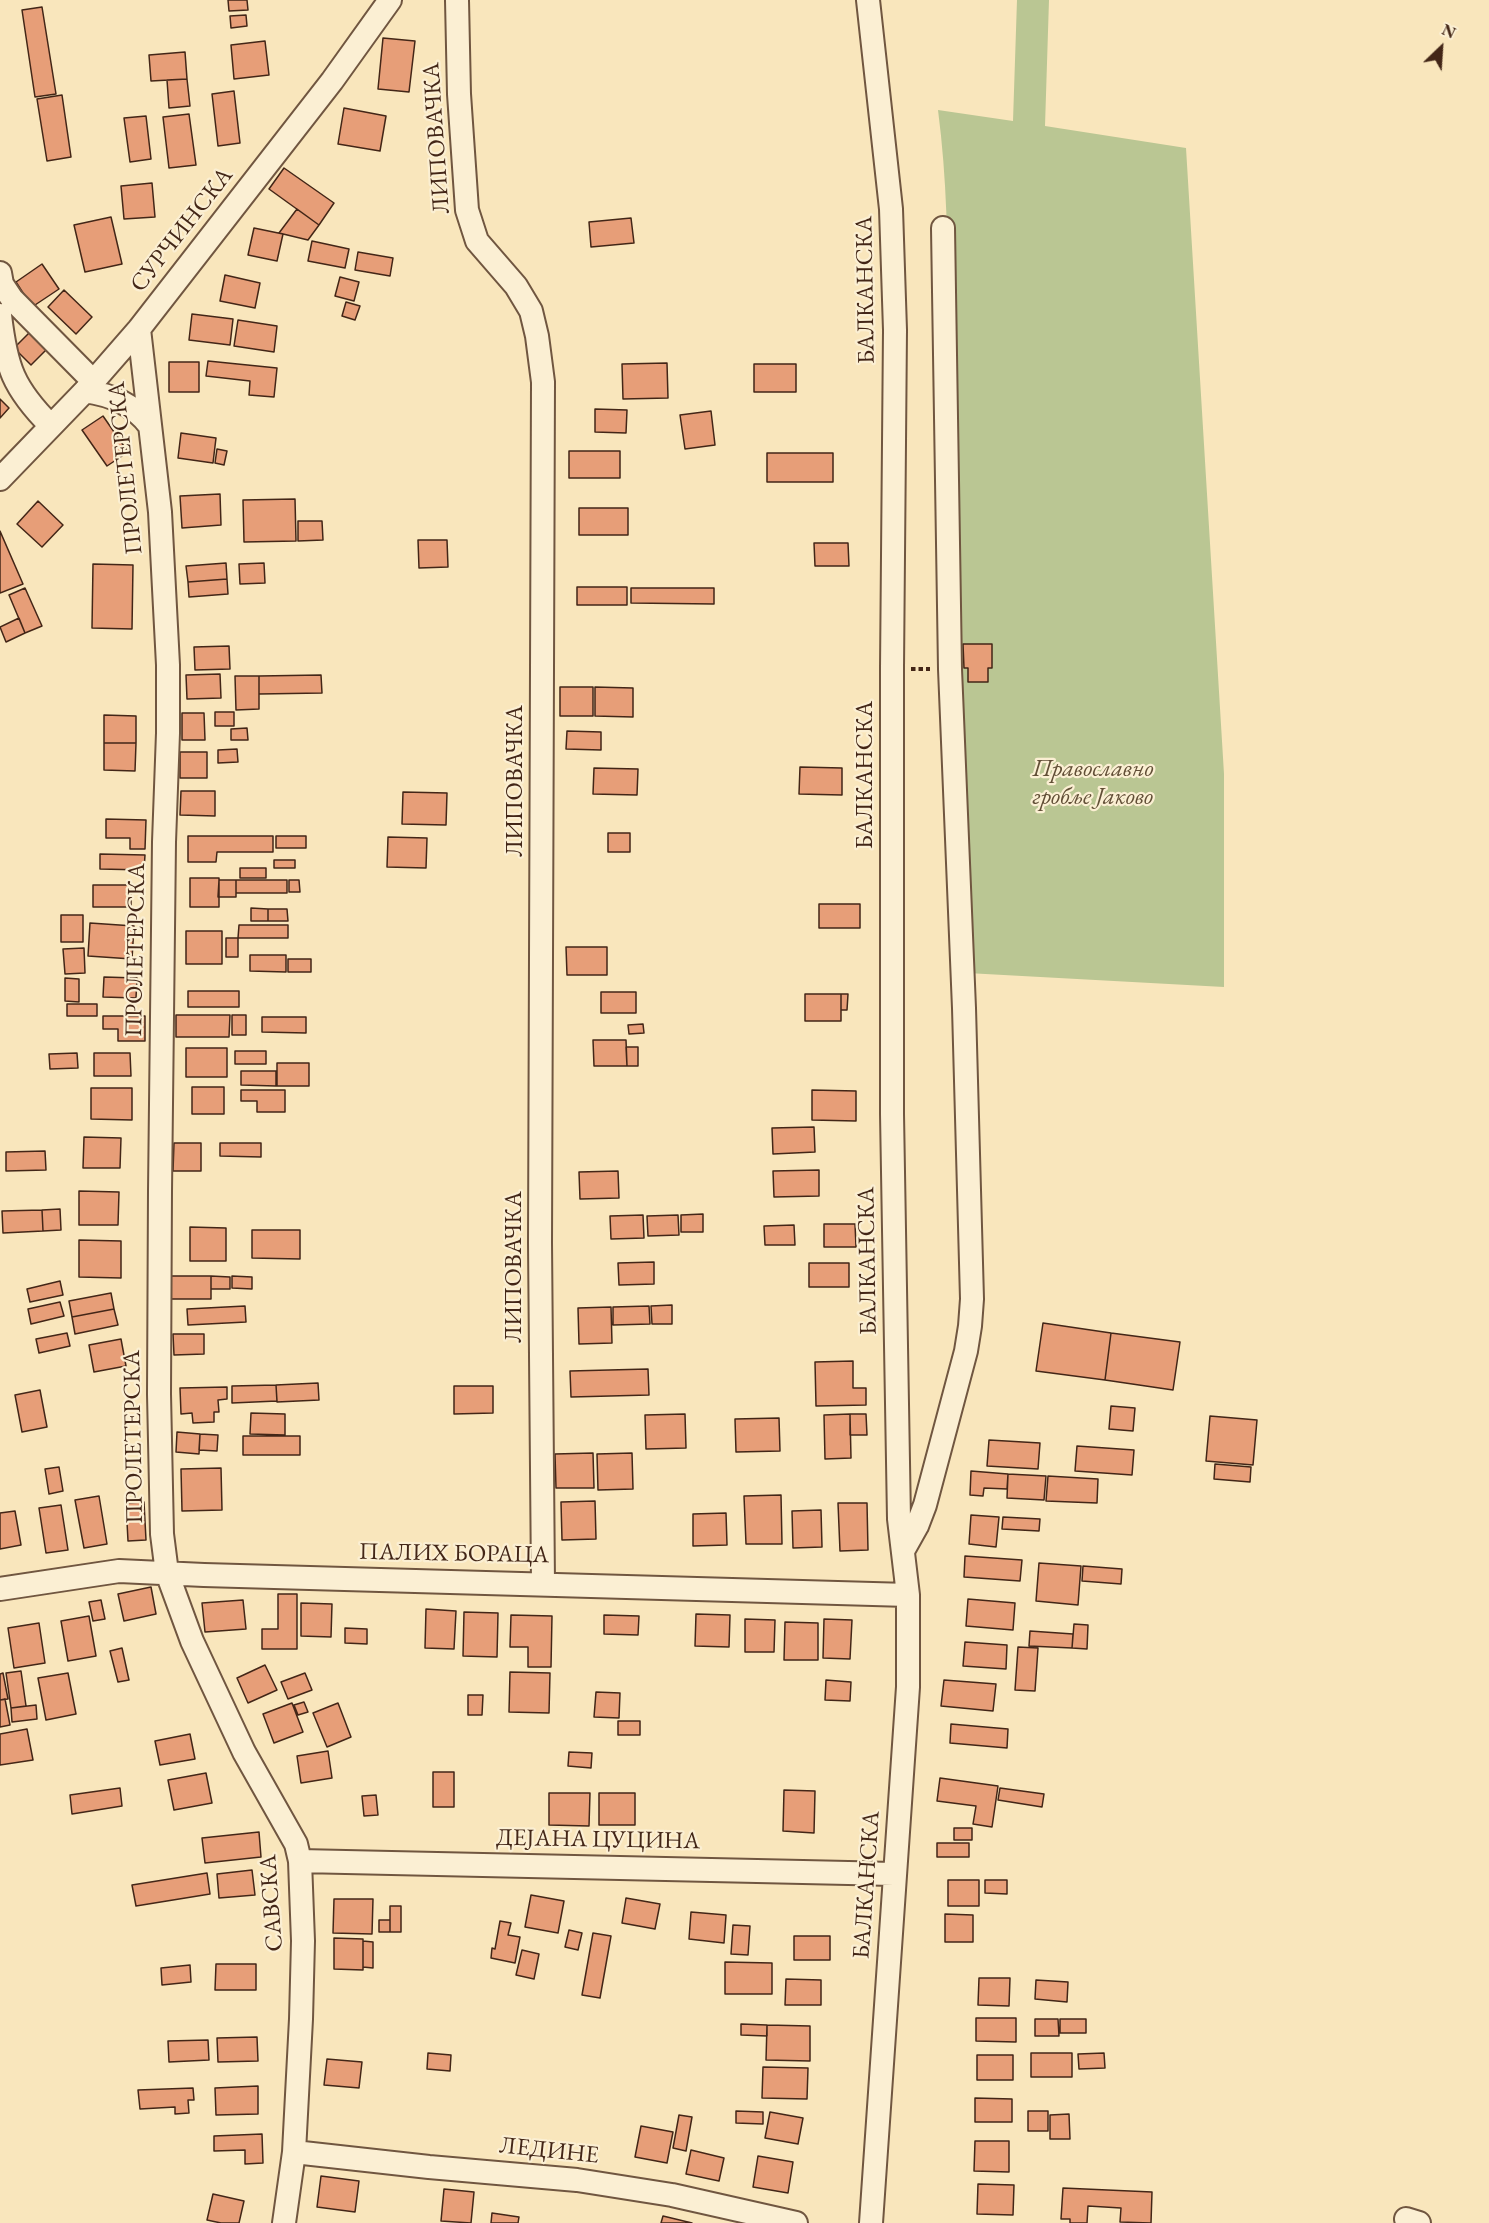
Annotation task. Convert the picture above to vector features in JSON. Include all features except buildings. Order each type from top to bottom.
[{"type":"street","name":"СУРЧИНСКА","points":[[0,479],[89,386],[139,329],[332,81],[390,0]]},
{"type":"street","name":"ЛИПОВАЧКА","points":[[457,0],[459,94],[467,210],[477,241],[520,291],[531,311],[543,382],[540,1242],[543,1583]]},
{"type":"street","name":"БАЛКАНСКА","points":[[868,0],[891,208],[895,330],[892,1114],[899,1519],[908,1595],[908,1687],[871,2223]]},
{"type":"street","points":[[903,1551],[917,1526],[925,1505],[966,1351],[970,1326],[970,1175],[950,669],[943,228]]},
{"type":"street","points":[[1,282],[19,307],[89,386],[131,406],[150,426]]},
{"type":"street","points":[[0,315],[12,374],[29,404],[51,426]]},
{"type":"street","name":"ПРОЛЕТЕРСКА","points":[[139,329],[160,522],[168,665],[159,1370],[160,1491],[167,1573]]},
{"type":"street","name":"ПАЛИХ БОРАЦА","points":[[0,1589],[119,1571],[908,1595]]},
{"type":"street","name":"САВСКА","points":[[167,1573],[192,1641],[225,1714],[287,1826],[296,1844],[300,1861],[303,1941],[294,2152],[284,2223]]},
{"type":"street","name":"ДЕЈАНА ЦУЦИНА","points":[[300,1861],[894,1874]]},
{"type":"street","name":"ЛЕДИНЕ","points":[[294,2152],[577,2180],[672,2195],[748,2217],[795,2223]]},
{"type":"path","points":[[892,668],[950,669]]},
{"type":"green space","name":"Православно гробље Јаково","points":[[1017,0],[1049,0],[1045,126],[1186,148],[1224,774],[1224,987],[967,973],[948,265],[938,110],[1013,121]]}]
